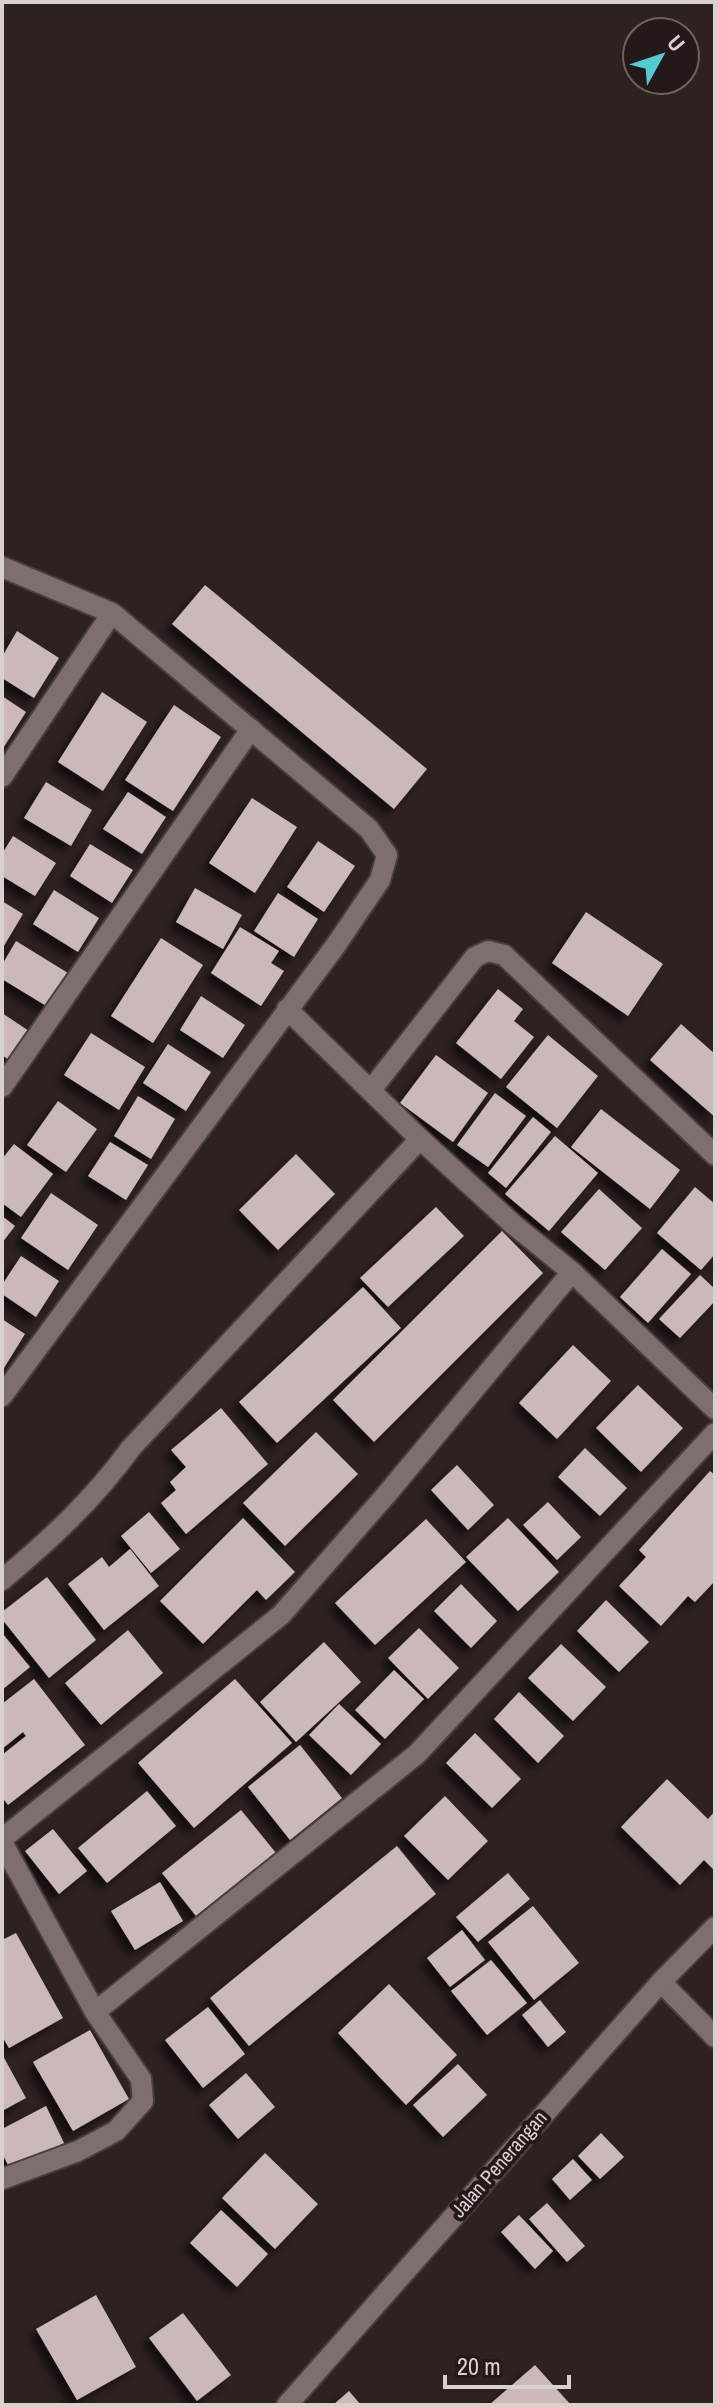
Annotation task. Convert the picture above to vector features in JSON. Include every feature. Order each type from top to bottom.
[{"type":"street","points":[[2,567],[112,613],[369,829],[387,855],[380,880],[336,945],[2,1396]]},
{"type":"street","points":[[2,777],[112,613]]},
{"type":"street","points":[[2,1087],[251,729]]},
{"type":"street","points":[[371,1090],[475,957],[488,951],[504,955],[715,1155]]},
{"type":"street","points":[[287,1009],[420,1139],[514,1225],[572,1272],[715,1409]]},
{"type":"street","points":[[2,1580],[46,1543],[103,1487],[131,1448],[420,1139]]},
{"type":"street","points":[[2,2179],[78,2151],[116,2131],[143,2101],[141,2079],[95,2012],[2,1840],[281,1615],[386,1495],[572,1272]]},
{"type":"street","points":[[95,2012],[417,1754],[715,1433]]},
{"type":"street","name":"Jalan Penerangan","points":[[287,2405],[661,1982],[715,1927]]},
{"type":"street","points":[[661,1982],[715,2037]]},
{"type":"building","points":[[205,585],[427,769],[394,809],[172,624]]},
{"type":"building","points":[[17,631],[59,658],[34,698],[2,678],[2,657]]},
{"type":"building","points":[[102,692],[147,722],[103,791],[58,762]]},
{"type":"building","points":[[2,696],[26,712],[2,750]]},
{"type":"building","points":[[174,705],[221,737],[173,811],[125,780]]},
{"type":"building","points":[[46,782],[92,810],[71,846],[24,818]]},
{"type":"building","points":[[128,792],[166,817],[142,854],[103,829]]},
{"type":"building","points":[[252,798],[297,827],[255,893],[209,863]]},
{"type":"building","points":[[13,836],[56,863],[35,896],[2,876],[2,854]]},
{"type":"building","points":[[318,841],[355,866],[324,912],[287,887]]},
{"type":"building","points":[[90,844],[133,870],[112,903],[70,876]]},
{"type":"building","points":[[195,888],[242,915],[223,949],[176,922]]},
{"type":"building","points":[[54,890],[99,918],[78,952],[33,924]]},
{"type":"building","points":[[278,893],[318,919],[294,957],[254,931]]},
{"type":"building","points":[[2,901],[23,914],[2,949]]},
{"type":"building","points":[[586,912],[663,964],[628,1016],[552,963]]},
{"type":"building","points":[[240,927],[279,951],[271,963],[284,971],[261,1006],[211,973]]},
{"type":"building","points":[[161,938],[203,965],[153,1043],[111,1016]]},
{"type":"building","points":[[16,941],[68,973],[48,1007],[2,979],[2,965]]},
{"type":"building","points":[[498,989],[523,1009],[514,1021],[534,1037],[501,1079],[456,1043]]},
{"type":"building","points":[[201,996],[245,1025],[223,1058],[180,1030]]},
{"type":"building","points":[[2,1013],[29,1031],[9,1060],[2,1055]]},
{"type":"building","points":[[681,1024],[715,1054],[715,1117],[650,1060]]},
{"type":"building","points":[[91,1033],[145,1067],[119,1110],[64,1075]]},
{"type":"building","points":[[548,1035],[598,1076],[557,1128],[506,1087]]},
{"type":"building","points":[[168,1044],[211,1072],[186,1111],[143,1083]]},
{"type":"building","points":[[436,1055],[488,1093],[453,1142],[400,1103]]},
{"type":"building","points":[[495,1093],[526,1116],[488,1167],[457,1145]]},
{"type":"building","points":[[138,1096],[175,1119],[151,1159],[114,1136]]},
{"type":"building","points":[[58,1101],[97,1129],[66,1172],[27,1145]]},
{"type":"building","points":[[601,1109],[680,1170],[650,1209],[571,1147]]},
{"type":"building","points":[[533,1117],[551,1132],[506,1188],[488,1173]]},
{"type":"building","points":[[555,1136],[598,1173],[549,1231],[505,1194]]},
{"type":"building","points":[[110,1142],[148,1165],[126,1200],[88,1176]]},
{"type":"building","points":[[14,1144],[53,1174],[21,1217],[2,1203],[2,1159]]},
{"type":"building","points":[[296,1154],[335,1194],[278,1250],[239,1210]]},
{"type":"building","points":[[695,1187],[715,1204],[715,1254],[701,1270],[657,1233]]},
{"type":"building","points":[[599,1189],[642,1228],[605,1270],[561,1232]]},
{"type":"building","points":[[51,1193],[98,1225],[68,1270],[21,1238]]},
{"type":"building","points":[[436,1207],[464,1236],[388,1307],[360,1278]]},
{"type":"building","points":[[2,1216],[15,1226],[2,1243]]},
{"type":"building","points":[[502,1231],[543,1273],[374,1442],[333,1400]]},
{"type":"building","points":[[662,1249],[691,1274],[648,1323],[620,1297]]},
{"type":"building","points":[[21,1256],[59,1281],[36,1317],[2,1294],[2,1285]]},
{"type":"building","points":[[700,1275],[715,1289],[715,1301],[680,1338],[659,1319]]},
{"type":"building","points":[[363,1287],[401,1328],[277,1443],[239,1402]]},
{"type":"building","points":[[2,1319],[25,1334],[4,1368],[2,1367]]},
{"type":"building","points":[[573,1345],[611,1381],[557,1439],[519,1403]]},
{"type":"building","points":[[638,1385],[683,1428],[641,1472],[596,1428]]},
{"type":"building","points":[[221,1408],[268,1464],[186,1534],[161,1503],[176,1490],[170,1482],[186,1467],[171,1450]]},
{"type":"building","points":[[316,1432],[358,1474],[285,1546],[243,1503]]},
{"type":"building","points":[[585,1448],[627,1488],[600,1516],[558,1477]]},
{"type":"building","points":[[457,1465],[494,1505],[468,1530],[431,1490]]},
{"type":"building","points":[[710,1471],[715,1475],[715,1581],[695,1602],[688,1596],[661,1626],[619,1586],[646,1557],[639,1550]]},
{"type":"building","points":[[548,1502],[581,1537],[557,1560],[523,1525]]},
{"type":"building","points":[[149,1512],[180,1549],[151,1573],[121,1536]]},
{"type":"building","points":[[243,1518],[295,1572],[266,1600],[257,1590],[203,1644],[160,1601]]},
{"type":"building","points":[[508,1518],[559,1572],[518,1611],[466,1557]]},
{"type":"building","points":[[426,1519],[466,1562],[375,1645],[335,1603]]},
{"type":"building","points":[[130,1549],[159,1586],[104,1630],[68,1584],[102,1557],[109,1567]]},
{"type":"building","points":[[47,1577],[96,1640],[49,1678],[2,1619],[2,1612]]},
{"type":"building","points":[[461,1584],[497,1621],[471,1648],[434,1611]]},
{"type":"building","points":[[606,1600],[649,1642],[619,1672],[577,1631]]},
{"type":"building","points":[[419,1628],[459,1668],[428,1699],[388,1658]]},
{"type":"building","points":[[128,1630],[163,1673],[101,1725],[65,1683]]},
{"type":"building","points":[[2,1633],[30,1667],[2,1690]]},
{"type":"building","points":[[324,1642],[361,1682],[296,1742],[260,1702]]},
{"type":"building","points":[[561,1644],[606,1687],[573,1721],[528,1678]]},
{"type":"building","points":[[394,1670],[424,1699],[385,1739],[355,1710]]},
{"type":"building","points":[[34,1679],[85,1745],[8,1805],[2,1797],[2,1755],[26,1736],[23,1732],[2,1749],[2,1704]]},
{"type":"building","points":[[235,1679],[292,1743],[194,1828],[138,1763]]},
{"type":"building","points":[[519,1692],[564,1736],[538,1763],[494,1719]]},
{"type":"building","points":[[339,1704],[381,1744],[351,1775],[309,1735]]},
{"type":"building","points":[[475,1733],[521,1779],[492,1808],[446,1763]]},
{"type":"building","points":[[300,1745],[342,1798],[290,1840],[248,1787]]},
{"type":"building","points":[[667,1779],[708,1819],[715,1811],[715,1871],[704,1860],[680,1885],[621,1827]]},
{"type":"building","points":[[147,1791],[176,1826],[107,1883],[78,1848]]},
{"type":"building","points":[[445,1796],[488,1841],[448,1880],[404,1836]]},
{"type":"building","points":[[241,1810],[276,1853],[196,1916],[162,1873]]},
{"type":"building","points":[[53,1829],[87,1871],[59,1894],[25,1851]]},
{"type":"building","points":[[397,1846],[436,1894],[249,2046],[210,1998]]},
{"type":"building","points":[[508,1873],[530,1899],[478,1942],[456,1917]]},
{"type":"building","points":[[160,1882],[183,1921],[135,1950],[111,1911]]},
{"type":"building","points":[[533,1906],[579,1963],[534,2000],[488,1942]]},
{"type":"building","points":[[462,1930],[485,1960],[450,1987],[427,1958]]},
{"type":"building","points":[[16,1933],[63,2018],[9,2048],[2,2036],[2,1940]]},
{"type":"building","points":[[491,1960],[527,2003],[487,2035],[451,1991]]},
{"type":"building","points":[[389,1984],[457,2055],[406,2105],[338,2033]]},
{"type":"building","points":[[540,2000],[566,2032],[548,2047],[522,2015]]},
{"type":"building","points":[[208,2007],[245,2054],[203,2088],[165,2040]]},
{"type":"building","points":[[90,2030],[129,2099],[73,2131],[33,2062]]},
{"type":"building","points":[[2,2054],[26,2098],[2,2111]]},
{"type":"building","points":[[458,2064],[487,2095],[443,2137],[413,2105]]},
{"type":"building","points":[[246,2073],[275,2107],[238,2139],[209,2105]]},
{"type":"building","points":[[46,2106],[64,2143],[11,2171],[2,2153],[2,2129]]},
{"type":"building","points":[[601,2133],[624,2157],[600,2179],[578,2156]]},
{"type":"building","points":[[265,2153],[318,2204],[275,2249],[222,2198]]},
{"type":"building","points":[[573,2159],[592,2180],[570,2200],[552,2179]]},
{"type":"building","points":[[547,2203],[585,2246],[567,2262],[529,2219]]},
{"type":"building","points":[[221,2210],[268,2254],[237,2287],[190,2243]]},
{"type":"building","points":[[519,2215],[553,2251],[535,2269],[501,2232]]},
{"type":"building","points":[[96,2295],[136,2367],[77,2400],[36,2329]]},
{"type":"building","points":[[183,2313],[231,2375],[197,2401],[149,2338]]},
{"type":"building","points":[[535,2365],[571,2405],[489,2405]]},
{"type":"building","points":[[349,2391],[361,2405],[333,2405]]}]
